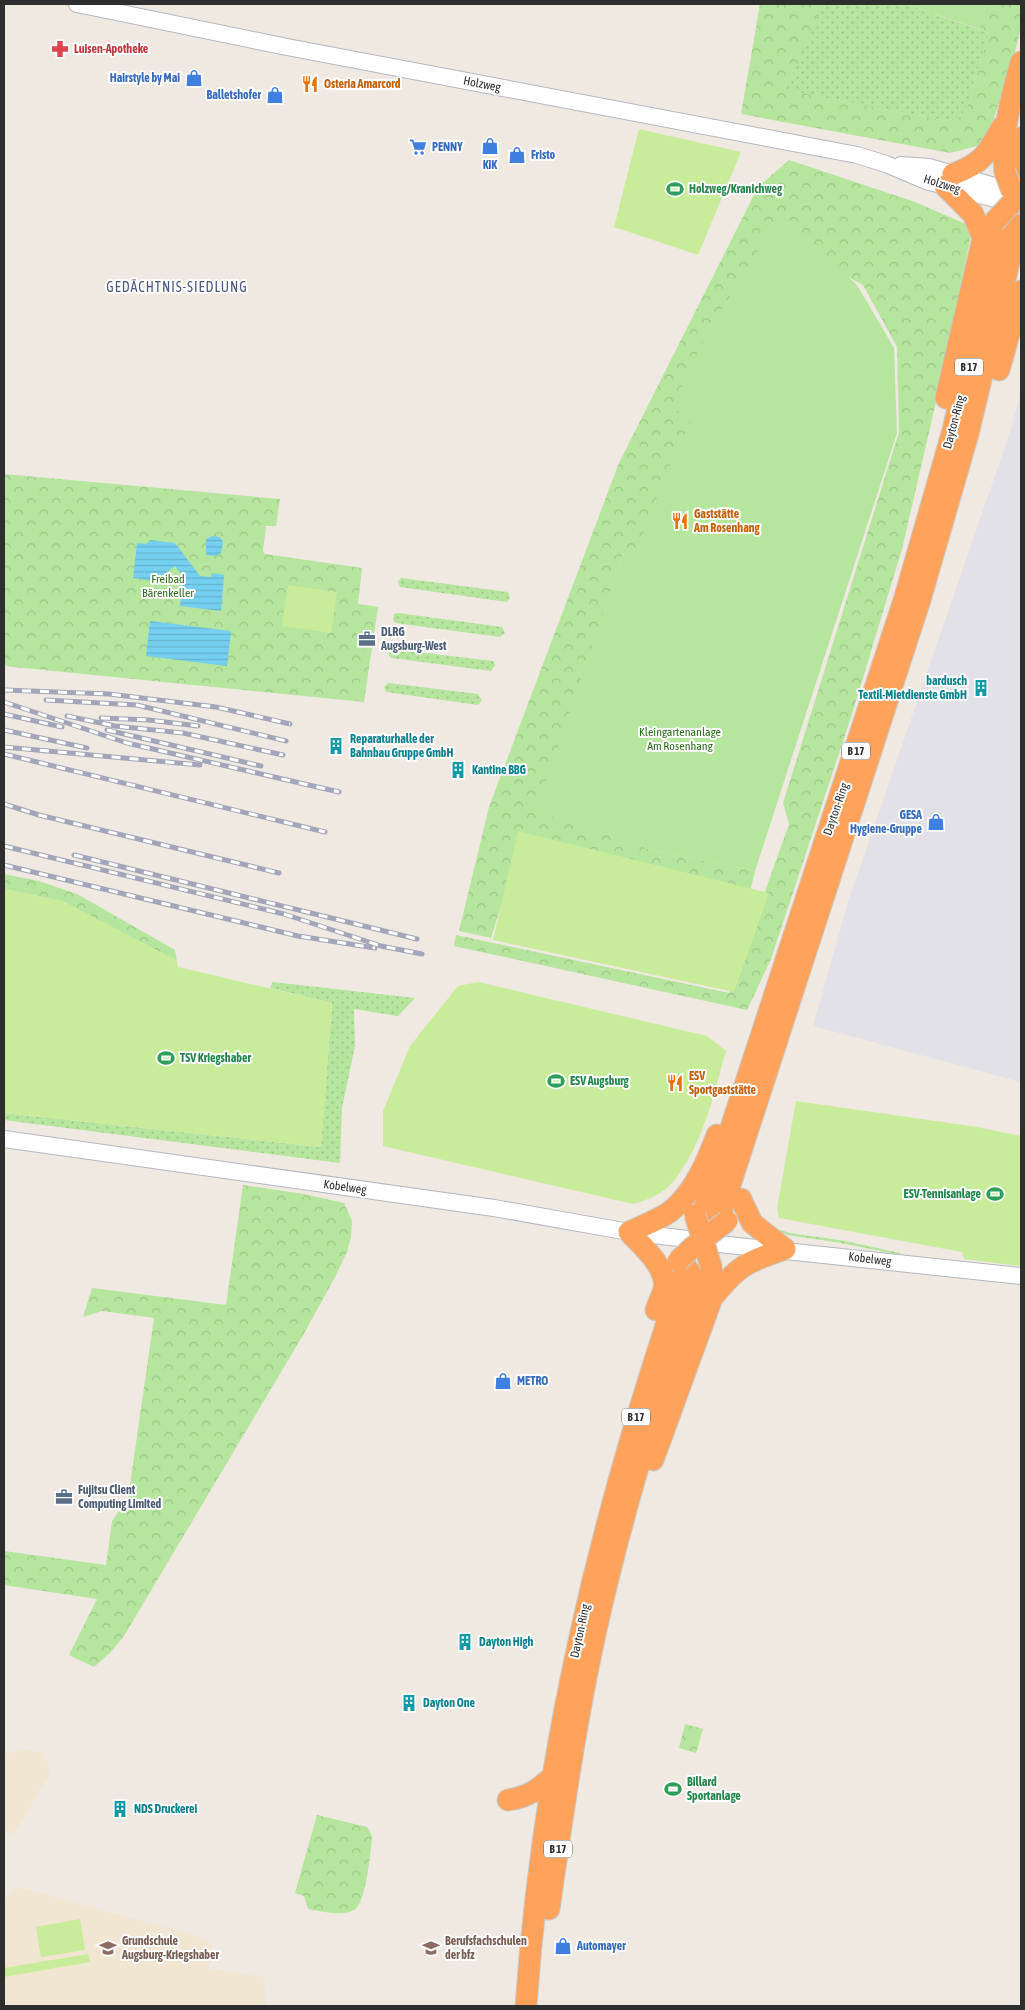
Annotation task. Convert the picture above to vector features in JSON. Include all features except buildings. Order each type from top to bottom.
[{"type":"highway","points":[[939,510],[936,439],[1010,202],[1003,153],[1005,122],[1021,62]]},
{"type":"highway","points":[[1005,122],[985,157],[949,180],[973,214],[1010,202]]},
{"type":"highway","name":"Dayton-Ring","points":[[710,1219],[777,1017],[884,714],[939,510],[988,355],[1021,138]]},
{"type":"highway","points":[[939,510],[969,470],[982,438],[1021,291]]},
{"type":"highway","points":[[601,1573],[603,1486],[612,1449],[664,1287],[662,1272],[655,1261],[629,1232],[671,1211],[692,1189],[714,1144],[744,1062],[777,1017]]},
{"type":"highway","points":[[664,1287],[694,1267],[710,1219],[741,1199],[778,1083],[777,1017]]},
{"type":"highway","points":[[692,1189],[710,1219],[703,1241],[693,1247],[694,1267],[712,1298]]},
{"type":"highway","points":[[741,1199],[752,1223],[785,1249]]},
{"type":"highway","points":[[601,1573],[645,1483],[712,1298],[734,1271],[754,1260],[785,1249]]},
{"type":"highway","name":"Dayton-Ring","points":[[526,2006],[545,1823],[575,1654],[646,1437],[694,1267]]},
{"type":"highway","name":"Dayton-Ring","points":[[539,2006],[548,1919],[566,1789],[589,1666],[601,1573]]},
{"type":"highway","points":[[545,1823],[532,1812],[508,1800],[524,1798],[536,1791],[552,1776]]},
{"type":"street","name":"Holzweg","points":[[78,4],[298,49],[736,131],[949,180],[1010,202]]},
{"type":"street","name":"Kobelweg","points":[[4,1139],[494,1208],[629,1232],[1021,1276]]},
{"type":"shaded area","points":[[1021,392],[1021,1082],[813,1026],[848,902],[1010,432]]},
{"type":"shaded area","points":[[26,1750],[44,1753],[50,1774],[13,1835],[4,1832],[4,1754]]},
{"type":"shaded area","name":"Grundschule Augsburg-Kriegshaber","points":[[18,1887],[204,1938],[209,1941],[212,1950],[209,1969],[264,1977],[266,2006],[4,2006],[4,1899],[10,1891]]},
{"type":"green space","points":[[760,4],[823,4],[786,90],[947,121],[959,117],[967,109],[989,33],[979,29],[986,4],[1021,4],[1021,28],[1010,71],[987,138],[977,146],[950,153],[741,114]]},
{"type":"green space","points":[[816,4],[907,4],[989,33],[967,109],[959,117],[947,121],[784,90]]},
{"type":"green space","points":[[907,4],[986,4],[979,29]]},
{"type":"green space","name":"Holzweg/Kranichweg","points":[[639,129],[741,152],[698,255],[614,227]]},
{"type":"green space","points":[[789,160],[915,202],[966,224],[971,235],[944,367],[902,549],[852,714],[771,959],[747,1010],[454,946],[456,935],[729,993],[789,824],[783,803],[899,432],[897,347],[863,285],[795,247],[671,408],[693,417],[664,481],[635,557],[623,554],[537,811],[651,850],[755,871],[749,896],[509,880],[491,938],[459,931],[489,807],[619,463],[758,187]]},
{"type":"green space","name":"Kleingartenanlage Am Rosenhang","points":[[780,215],[857,285],[894,348],[897,433],[755,871],[651,850],[536,811],[623,554],[635,557],[664,480],[692,418],[671,408],[709,330]]},
{"type":"green space","name":"Freibad Bärenkeller","points":[[4,474],[280,499],[276,526],[266,526],[263,551],[265,554],[362,568],[358,604],[378,607],[364,702],[4,666]]},
{"type":"green space","points":[[401,578],[508,592],[510,598],[507,602],[400,587],[398,582]]},
{"type":"green space","points":[[288,585],[337,592],[331,633],[282,626]]},
{"type":"green space","points":[[394,614],[502,627],[505,633],[500,637],[395,623],[393,619]]},
{"type":"green space","points":[[392,649],[493,661],[495,665],[491,671],[391,658],[388,654]]},
{"type":"green space","points":[[388,683],[478,694],[482,700],[478,705],[386,692],[384,687]]},
{"type":"green space","points":[[518,831],[769,893],[734,992],[493,940]]},
{"type":"green space","points":[[4,874],[39,881],[77,894],[175,950],[177,961],[62,901],[4,889]]},
{"type":"green space","name":"TSV Kriegshaber","points":[[4,889],[62,901],[177,961],[178,967],[332,1003],[321,1147],[4,1113]]},
{"type":"green space","points":[[273,982],[415,998],[398,1016],[354,1009],[355,1046],[342,1108],[340,1163],[4,1120],[4,1113],[321,1147],[332,1003],[270,988]]},
{"type":"green space","name":"ESV Augsburg","points":[[478,982],[707,1036],[726,1051],[700,1136],[683,1168],[669,1186],[644,1201],[633,1204],[383,1146],[383,1111],[410,1046],[458,986]]},
{"type":"green space","points":[[796,1101],[977,1127],[1021,1136],[1021,1266],[964,1259],[962,1252],[779,1218],[777,1208]]},
{"type":"green space","points":[[243,1185],[304,1194],[344,1203],[352,1221],[351,1237],[347,1252],[306,1330],[124,1636],[110,1653],[94,1667],[69,1655],[97,1599],[4,1585],[4,1551],[106,1565],[112,1521],[128,1499],[154,1318],[102,1311],[83,1317],[92,1288],[226,1305]]},
{"type":"green space","points":[[768,1226],[790,1233],[845,1241],[900,1253],[900,1255],[788,1235]]},
{"type":"green space","points":[[685,1724],[703,1729],[696,1753],[679,1748]]},
{"type":"green space","points":[[317,1815],[367,1827],[372,1836],[362,1898],[358,1906],[349,1912],[331,1913],[308,1909],[304,1896],[295,1893]]},
{"type":"green space","points":[[80,1919],[85,1950],[41,1957],[36,1927]]},
{"type":"green space","points":[[88,1954],[90,1962],[4,1977],[4,1968]]},
{"type":"water","points":[[212,536],[220,537],[223,542],[221,553],[216,556],[206,555],[206,539]]},
{"type":"water","points":[[150,540],[175,543],[200,576],[211,577],[212,573],[224,575],[221,611],[180,606],[183,576],[175,566],[155,581],[133,578],[137,543],[146,544]]},
{"type":"water","points":[[150,621],[231,631],[227,666],[146,656]]},
{"type":"tunnel","points":[[1018,225],[1021,210]]},
{"type":"railway","points":[[4,690],[109,694],[216,707],[290,724]]},
{"type":"railway","points":[[46,700],[137,705],[286,741]]},
{"type":"railway","points":[[4,702],[127,743],[339,792]]},
{"type":"railway","points":[[4,714],[62,727]]},
{"type":"railway","points":[[67,716],[115,726],[183,733],[283,755]]},
{"type":"railway","points":[[101,718],[149,720],[198,726]]},
{"type":"railway","points":[[4,730],[87,748]]},
{"type":"railway","points":[[107,730],[261,766]]},
{"type":"railway","points":[[4,747],[200,765]]},
{"type":"railway","points":[[4,754],[325,832]]},
{"type":"railway","points":[[4,804],[39,815],[279,873]]},
{"type":"railway","points":[[4,846],[284,914],[381,946],[422,954]]},
{"type":"railway","points":[[74,855],[417,939]]},
{"type":"railway","points":[[4,865],[298,936],[375,948]]},
{"type":"place","name":"Luisen-Apotheke","points":[[60,49]]},
{"type":"place","name":"Hairstyle by Mai","points":[[194,78]]},
{"type":"place","name":"Osteria Amarcord","points":[[310,84]]},
{"type":"place","name":"Balletshofer","points":[[275,95]]},
{"type":"place","name":"KiK","points":[[490,146]]},
{"type":"place","name":"PENNY","points":[[418,147]]},
{"type":"place","name":"Fristo","points":[[517,155]]},
{"type":"place","name":"Holzweg/Kranichweg","points":[[675,189]]},
{"type":"place","name":"Gaststätte Am Rosenhang","points":[[680,521]]},
{"type":"place","name":"DLRG Augsburg-West","points":[[367,639]]},
{"type":"place","name":"bardusch Textil-Mietdienste GmbH","points":[[981,688]]},
{"type":"place","name":"Reparaturhalle der Bahnbau Gruppe GmbH","points":[[336,746]]},
{"type":"place","name":"Kantine BBG","points":[[458,770]]},
{"type":"place","name":"GESA Hygiene-Gruppe","points":[[936,822]]},
{"type":"place","name":"TSV Kriegshaber","points":[[166,1058]]},
{"type":"place","name":"ESV Augsburg","points":[[556,1081]]},
{"type":"place","name":"ESV Sportgaststätte","points":[[675,1083]]},
{"type":"place","name":"ESV-Tennisanlage","points":[[995,1194]]},
{"type":"place","name":"METRO","points":[[503,1381]]},
{"type":"place","name":"Fujitsu Client Computing Limited","points":[[64,1497]]},
{"type":"place","name":"Dayton High","points":[[465,1642]]},
{"type":"place","name":"Dayton One","points":[[409,1703]]},
{"type":"place","name":"Billard Sportanlage","points":[[673,1789]]},
{"type":"place","name":"NDS Druckerei","points":[[120,1809]]},
{"type":"place","name":"Automayer","points":[[563,1946]]},
{"type":"place","name":"Grundschule Augsburg-Kriegshaber","points":[[108,1948]]},
{"type":"place","name":"Berufsfachschulen der bfz","points":[[431,1948]]},
{"type":"district","name":"GEDÄCHTNIS-SIEDLUNG","points":[[177,287]]}]
